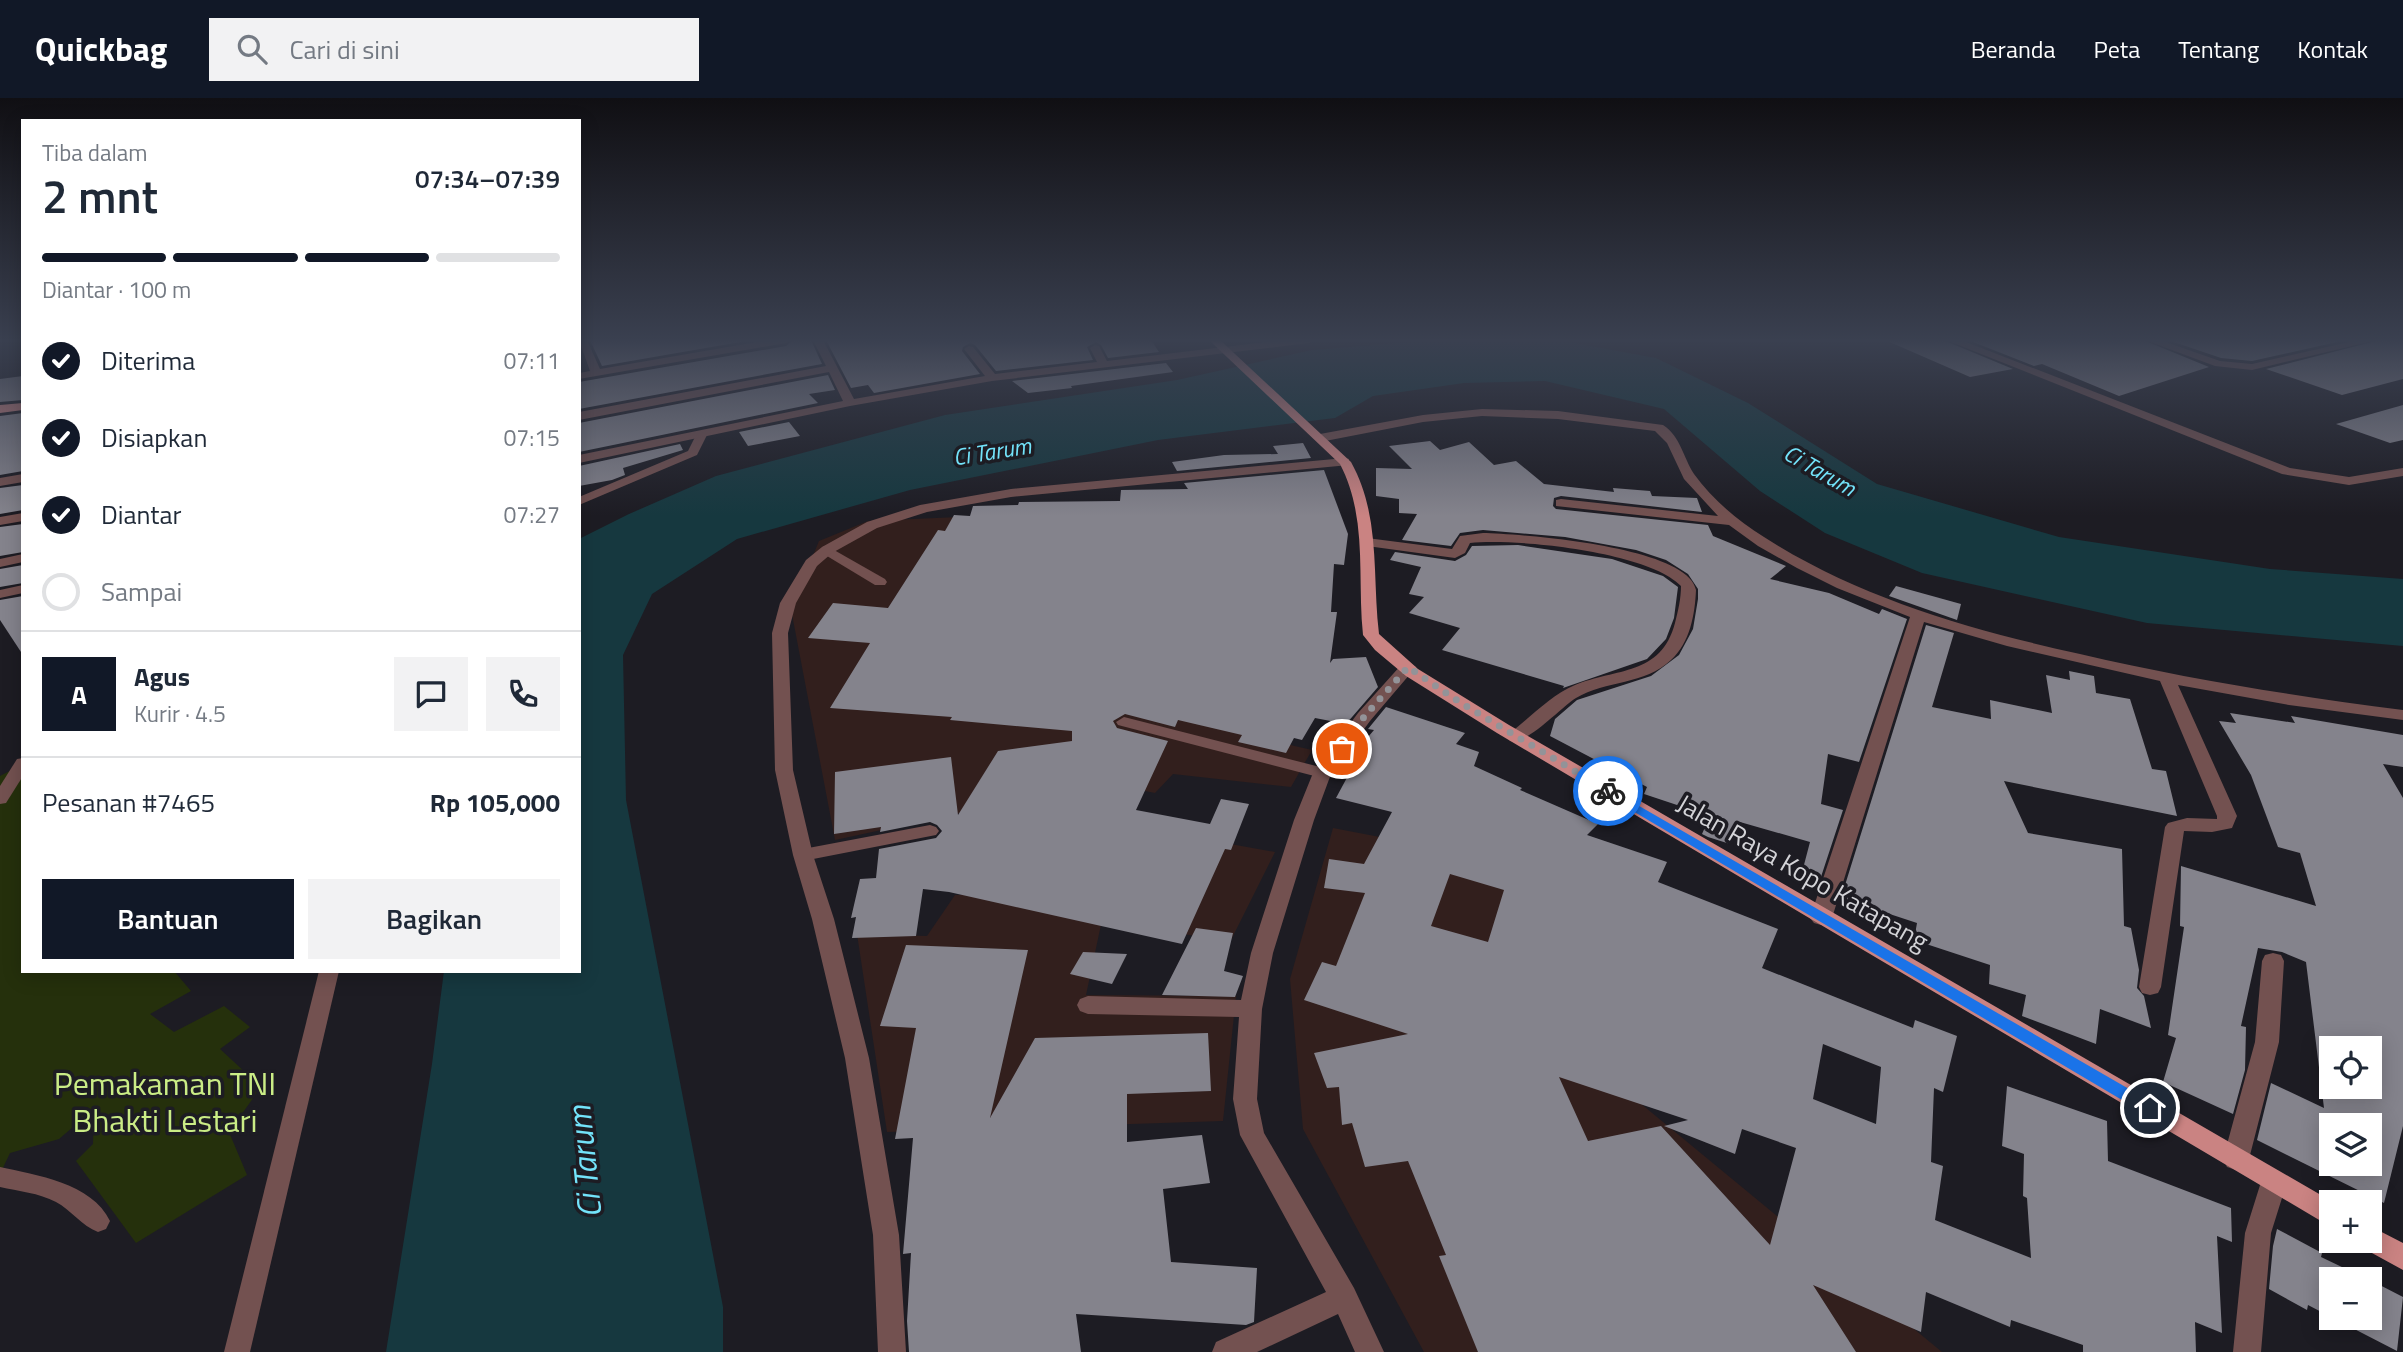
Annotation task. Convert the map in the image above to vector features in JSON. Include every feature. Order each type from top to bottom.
[{"type":"main road","name":"Jalan Raya Kopo Katapang","points":[[1276,399],[1345,462],[1354,475],[1360,494],[1367,542],[1371,635],[1382,648],[1440,690],[1516,737],[2319,1208]]},
{"type":"main road","points":[[0,409],[21,406]]},
{"type":"main road","points":[[2382,1245],[2403,1258]]},
{"type":"street","points":[[581,416],[671,399]]},
{"type":"street","points":[[848,399],[850,403]]},
{"type":"street","points":[[581,459],[875,399]]},
{"type":"street","points":[[2101,399],[2287,471],[2349,481],[2403,472]]},
{"type":"street","points":[[1318,436],[1475,413],[1559,416],[1659,428],[1670,436],[1687,473],[1729,521],[1764,544],[1819,573],[1918,616],[2044,651],[2167,679],[2339,708],[2403,715]]},
{"type":"street","points":[[892,1352],[886,1235],[857,1058],[823,919],[803,855],[784,771],[780,633],[788,603],[798,583],[811,563],[827,550],[872,525],[959,500],[1061,487],[1345,462]]},
{"type":"street","points":[[0,482],[21,478]]},
{"type":"street","points":[[1562,503],[1729,521]]},
{"type":"street","points":[[0,521],[21,517]]},
{"type":"street","points":[[1367,542],[1455,554],[1460,551],[1465,539],[1475,536],[1528,537],[1568,543],[1651,563],[1674,570],[1685,579],[1688,584],[1688,597],[1678,641],[1658,665],[1642,673],[1619,677],[1579,690],[1516,737]]},
{"type":"street","points":[[0,563],[21,558]]},
{"type":"street","points":[[1821,918],[1918,616]]},
{"type":"street","points":[[1370,1352],[1344,1297],[1252,1135],[1245,1099],[1251,1009],[1262,953],[1304,820],[1322,773],[1364,717],[1408,667]]},
{"type":"street","points":[[2150,987],[2175,827],[2182,823],[2215,828],[2225,824],[2227,816],[2167,679]]},
{"type":"street","points":[[2236,1159],[2267,1042],[2273,961]]},
{"type":"street","points":[[1088,1005],[1251,1009]]},
{"type":"street","points":[[2247,1352],[2258,1233],[2274,1182]]},
{"type":"street","points":[[1226,1352],[1344,1297]]},
{"type":"lane","points":[[581,500],[693,453],[701,435]]},
{"type":"lane","points":[[827,550],[880,582]]},
{"type":"lane","points":[[0,594],[21,589]]},
{"type":"lane","points":[[1124,722],[1322,773]]},
{"type":"lane","points":[[0,799],[21,766]]},
{"type":"lane","points":[[803,855],[930,831]]},
{"type":"lane","points":[[237,1352],[329,973]]},
{"type":"lane","points":[[0,1177],[52,1188],[76,1200],[98,1221]]},
{"type":"shaded area","points":[[959,517],[912,571],[1131,594],[1114,704],[1312,750],[1291,787],[1173,774],[1155,793],[1012,764],[970,811],[835,840],[791,609],[819,541],[868,521]]},
{"type":"shaded area","points":[[1036,809],[1275,852],[1230,942],[1102,920],[1086,995],[1236,996],[1223,1121],[887,1132],[857,934],[927,936],[955,895],[990,894]]},
{"type":"shaded area","points":[[1437,822],[1574,862],[1640,1103],[1942,1352],[1424,1352],[1303,1129],[1290,979],[1333,828],[1385,838]]},
{"type":"green space","name":"Pemakaman TNI Bhakti Lestari","points":[[21,765],[21,973],[176,973],[191,991],[150,1014],[174,1032],[224,1006],[250,1027],[220,1049],[261,1087],[229,1132],[247,1175],[136,1243],[76,1161],[93,1144],[94,1109],[59,1139],[10,1153],[0,1174],[0,776]]},
{"type":"water","name":"Ci Tarum","points":[[1054,399],[1369,399],[1335,418],[1158,440],[910,490],[737,539],[652,594],[623,655],[626,800],[723,1307],[723,1352],[386,1352],[444,973],[581,973],[581,538],[716,476],[945,415]]},
{"type":"water","name":"Ci Tarum","points":[[1619,399],[1739,399],[1877,484],[2059,537],[2270,569],[2403,579],[2403,646],[2147,623],[1922,573],[1825,533],[1760,491],[1664,409]]},
{"type":"building","points":[[0,399],[21,399],[21,400],[0,402]]},
{"type":"building","points":[[581,399],[636,399],[581,409]]},
{"type":"building","points":[[706,399],[814,399],[818,403],[581,452],[581,423]]},
{"type":"building","points":[[2403,405],[2403,440],[2390,443],[2336,424]]},
{"type":"building","points":[[21,413],[21,471],[0,475],[0,416]]},
{"type":"building","points":[[789,422],[800,436],[748,446],[739,432]]},
{"type":"building","points":[[1430,441],[1440,450],[1469,442],[1494,465],[1516,461],[1544,484],[1614,492],[1613,488],[1650,491],[1652,496],[1697,498],[1702,512],[1561,496],[1554,498],[1553,506],[1556,509],[1708,525],[1713,536],[1786,566],[1770,579],[1829,593],[1879,614],[1882,609],[1907,619],[1859,762],[1828,754],[1821,804],[1843,810],[1818,886],[1800,880],[1810,842],[1740,822],[1730,844],[1708,837],[1702,834],[1710,816],[1644,794],[1647,787],[1550,736],[1555,719],[1577,700],[1651,676],[1679,655],[1693,629],[1698,599],[1698,589],[1688,574],[1666,560],[1636,550],[1565,537],[1483,530],[1460,533],[1451,546],[1402,540],[1417,514],[1399,513],[1399,499],[1376,496],[1376,468],[1412,469],[1389,446]]},
{"type":"building","points":[[1303,443],[1311,458],[1177,471],[1172,462],[1224,455],[1278,454],[1273,446]]},
{"type":"building","points":[[680,444],[683,450],[623,468],[625,475],[612,480],[581,486],[581,466]]},
{"type":"building","points":[[1324,470],[1348,534],[1344,565],[1334,564],[1331,612],[1337,612],[1330,663],[1333,659],[1366,657],[1378,687],[1346,724],[1315,718],[1302,740],[1294,738],[1286,753],[1238,742],[1242,735],[1178,720],[1175,727],[1125,714],[1113,721],[1117,728],[1168,741],[1136,810],[1210,824],[1221,799],[1249,804],[1231,850],[1225,849],[1182,944],[949,892],[923,889],[916,936],[852,938],[856,917],[851,918],[860,879],[876,878],[879,849],[936,838],[942,831],[930,822],[880,832],[881,827],[834,834],[835,772],[951,757],[958,815],[998,751],[1072,741],[1072,731],[950,720],[952,717],[830,708],[870,643],[808,638],[833,603],[888,608],[938,530],[945,531],[954,515],[970,516],[973,506],[1018,505],[1019,502],[1120,501],[1121,490],[1188,489],[1184,483]]},
{"type":"building","points":[[21,485],[21,510],[0,514],[0,488]]},
{"type":"building","points":[[21,524],[21,552],[0,556],[0,527]]},
{"type":"building","points":[[1518,545],[1612,559],[1663,576],[1678,587],[1674,618],[1666,639],[1647,659],[1563,688],[1564,686],[1442,650],[1460,628],[1409,613],[1424,597],[1409,594],[1421,567],[1390,560],[1395,552],[1455,561],[1466,555],[1472,546]]},
{"type":"building","points":[[21,565],[21,583],[0,587],[0,569]]},
{"type":"building","points":[[1896,586],[1961,604],[1957,620],[1889,596]]},
{"type":"building","points":[[21,596],[21,652],[0,620],[0,600]]},
{"type":"building","points":[[1926,625],[1954,633],[1932,707],[1991,719],[1990,700],[2052,713],[2046,675],[2070,680],[2069,671],[2094,676],[2096,693],[2130,699],[2152,769],[2166,771],[2177,816],[2004,781],[2028,833],[2122,849],[2124,926],[2131,928],[2139,970],[2137,988],[2144,996],[2151,1028],[2100,1009],[2096,1044],[2022,1016],[2026,995],[1989,984],[1990,965],[1914,940],[1917,923],[1841,898]]},
{"type":"building","points":[[1386,707],[1465,733],[1456,744],[1479,752],[1474,766],[1522,788],[1520,790],[1598,824],[1587,835],[1667,862],[1658,882],[1778,929],[1762,968],[1913,1028],[1915,1020],[1957,1036],[1943,1092],[1934,1088],[1931,1162],[1943,1166],[1935,1220],[2031,1258],[2027,1198],[2023,1196],[2024,1154],[2002,1146],[2007,1086],[2107,1121],[2108,1161],[2231,1208],[2232,1242],[2217,1236],[2222,1333],[2195,1322],[2196,1352],[2083,1352],[2083,1345],[2011,1320],[2010,1327],[1926,1292],[1921,1332],[1813,1285],[1856,1352],[1478,1352],[1439,1256],[1446,1255],[1408,1161],[1365,1167],[1352,1123],[1342,1125],[1339,1087],[1327,1088],[1314,1053],[1408,1034],[1304,1000],[1322,962],[1336,966],[1365,893],[1324,888],[1329,859],[1364,864],[1392,812],[1336,798],[1357,759],[1351,757],[1374,730],[1368,729]],"holes":[[[1450,874],[1504,890],[1488,942],[1431,926]],[[1823,1044],[1881,1067],[1876,1124],[1813,1099]],[[1559,1077],[1688,1120],[1664,1126],[1735,1154],[1742,1129],[1796,1148],[1770,1245],[1661,1126],[1588,1141]]]},
{"type":"building","points":[[2230,713],[2295,723],[2291,716],[2403,735],[2403,767],[2383,764],[2403,798],[2403,1126],[2384,1203],[2382,1190],[2358,1190],[2330,1176],[2382,1176],[2382,1113],[2319,1113],[2319,1171],[2257,1140],[2271,1083],[2324,1108],[2323,1099],[2382,1099],[2382,1036],[2319,1036],[2319,1067],[2306,962],[2282,952],[2258,948],[2241,1026],[2246,1027],[2245,1070],[2233,1114],[2163,1082],[2176,1038],[2168,1035],[2184,927],[2180,926],[2181,866],[2316,906],[2300,853],[2278,847],[2251,775],[2219,721],[2236,723]]},
{"type":"building","points":[[1196,928],[1233,933],[1224,971],[1243,976],[1235,997],[1162,995]]},
{"type":"building","points":[[906,945],[1028,950],[990,1118],[1035,1038],[1208,1033],[1211,1091],[1127,1094],[1127,1142],[1202,1135],[1210,1183],[1163,1189],[1171,1262],[1257,1268],[1254,1322],[1246,1325],[1076,1314],[1081,1352],[909,1352],[907,1321],[911,1253],[903,1254],[913,1138],[895,1139],[916,1028],[880,1026]]},
{"type":"building","points":[[1083,952],[1127,954],[1112,984],[1070,974]]},
{"type":"building","points":[[2277,1229],[2342,1267],[2319,1267],[2319,1311],[2308,1305],[2307,1310],[2269,1289]]},
{"type":"building","points":[[2382,1286],[2403,1297],[2397,1351],[2356,1330],[2382,1330]]},
{"type":"way so far","points":[[1342,749],[1364,717],[1408,667],[1440,690],[1608,791]]},
{"type":"route","points":[[1608,791],[2150,1108]]}]
